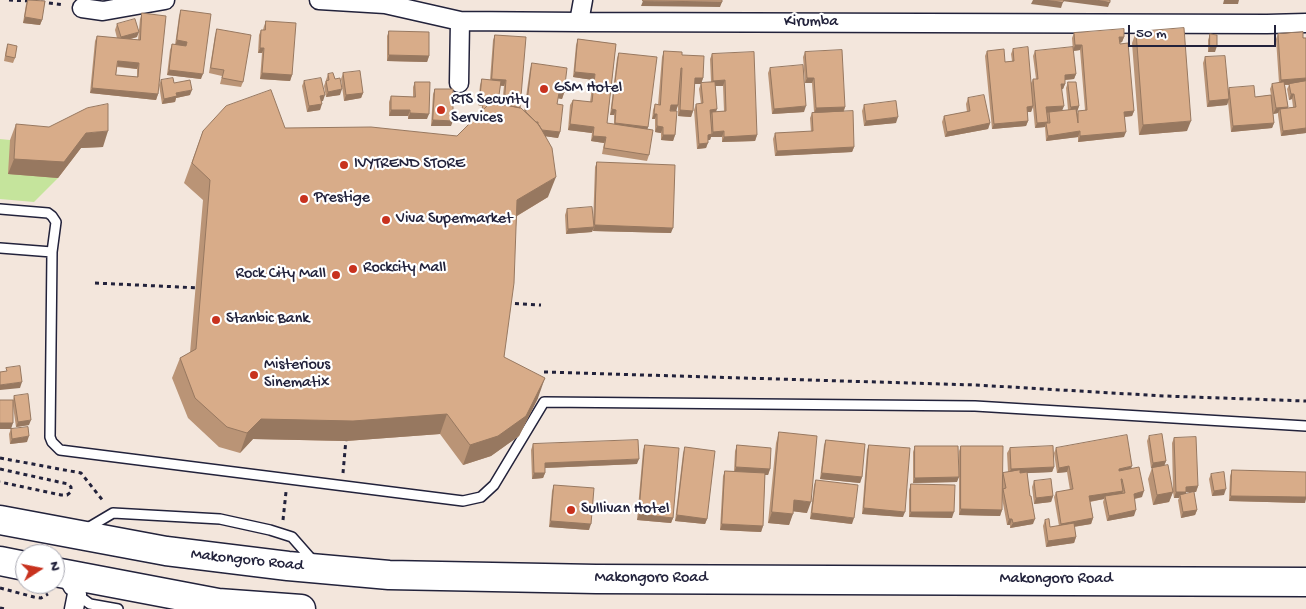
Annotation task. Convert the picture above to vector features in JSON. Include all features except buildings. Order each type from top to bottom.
[{"type":"main road","name":"Makongoro Road","points":[[0,520],[166,552],[389,575],[596,579],[1306,582]]},
{"type":"main road","points":[[0,561],[15,564]]},
{"type":"main road","points":[[65,588],[301,609]]},
{"type":"street","points":[[82,8],[103,11],[165,0]]},
{"type":"street","name":"Kirumba","points":[[319,0],[385,4],[460,20],[578,22],[1306,23]]},
{"type":"street","points":[[578,22],[583,0]]},
{"type":"street","points":[[459,83],[460,20]]},
{"type":"lane","points":[[0,209],[48,213],[56,222],[52,252],[50,437],[60,450],[462,501],[481,497],[494,485],[544,402],[975,406],[1306,426]]},
{"type":"lane","points":[[0,248],[52,252]]},
{"type":"lane","points":[[77,535],[113,513],[220,519],[292,537],[320,568]]},
{"type":"lane","points":[[65,589],[90,604],[118,609]]},
{"type":"path","points":[[9,0],[46,2],[82,8]]},
{"type":"path","points":[[95,283],[205,288]]},
{"type":"path","points":[[507,303],[541,305]]},
{"type":"path","points":[[544,372],[976,385],[1306,402]]},
{"type":"path","points":[[342,486],[346,432]]},
{"type":"path","points":[[0,458],[81,473],[113,513]]},
{"type":"path","points":[[0,469],[68,484],[71,487],[71,492],[67,495],[0,482]]},
{"type":"path","points":[[281,533],[288,479]]},
{"type":"path","points":[[0,588],[15,592]]},
{"type":"path","points":[[23,594],[41,598],[50,594]]},
{"type":"path","points":[[0,608],[5,609]]},
{"type":"green space","points":[[0,139],[10,140],[58,178],[34,202],[0,199]]},
{"type":"place","name":"GSM Hotel","points":[[544,89]]},
{"type":"place","name":"RTS Security Services","points":[[441,110]]},
{"type":"place","name":"IVYTREND STORE","points":[[344,165]]},
{"type":"place","name":"Prestige","points":[[304,199]]},
{"type":"place","name":"Viva Supermarket","points":[[386,220]]},
{"type":"place","name":"Rockcity Mall","points":[[353,269]]},
{"type":"place","name":"Rock City Mall","points":[[336,275]]},
{"type":"place","name":"Stanbic Bank","points":[[216,320]]},
{"type":"place","name":"Misterious Sinematix","points":[[254,375]]},
{"type":"place","name":"Sullivan Hotel","points":[[571,510]]}]
